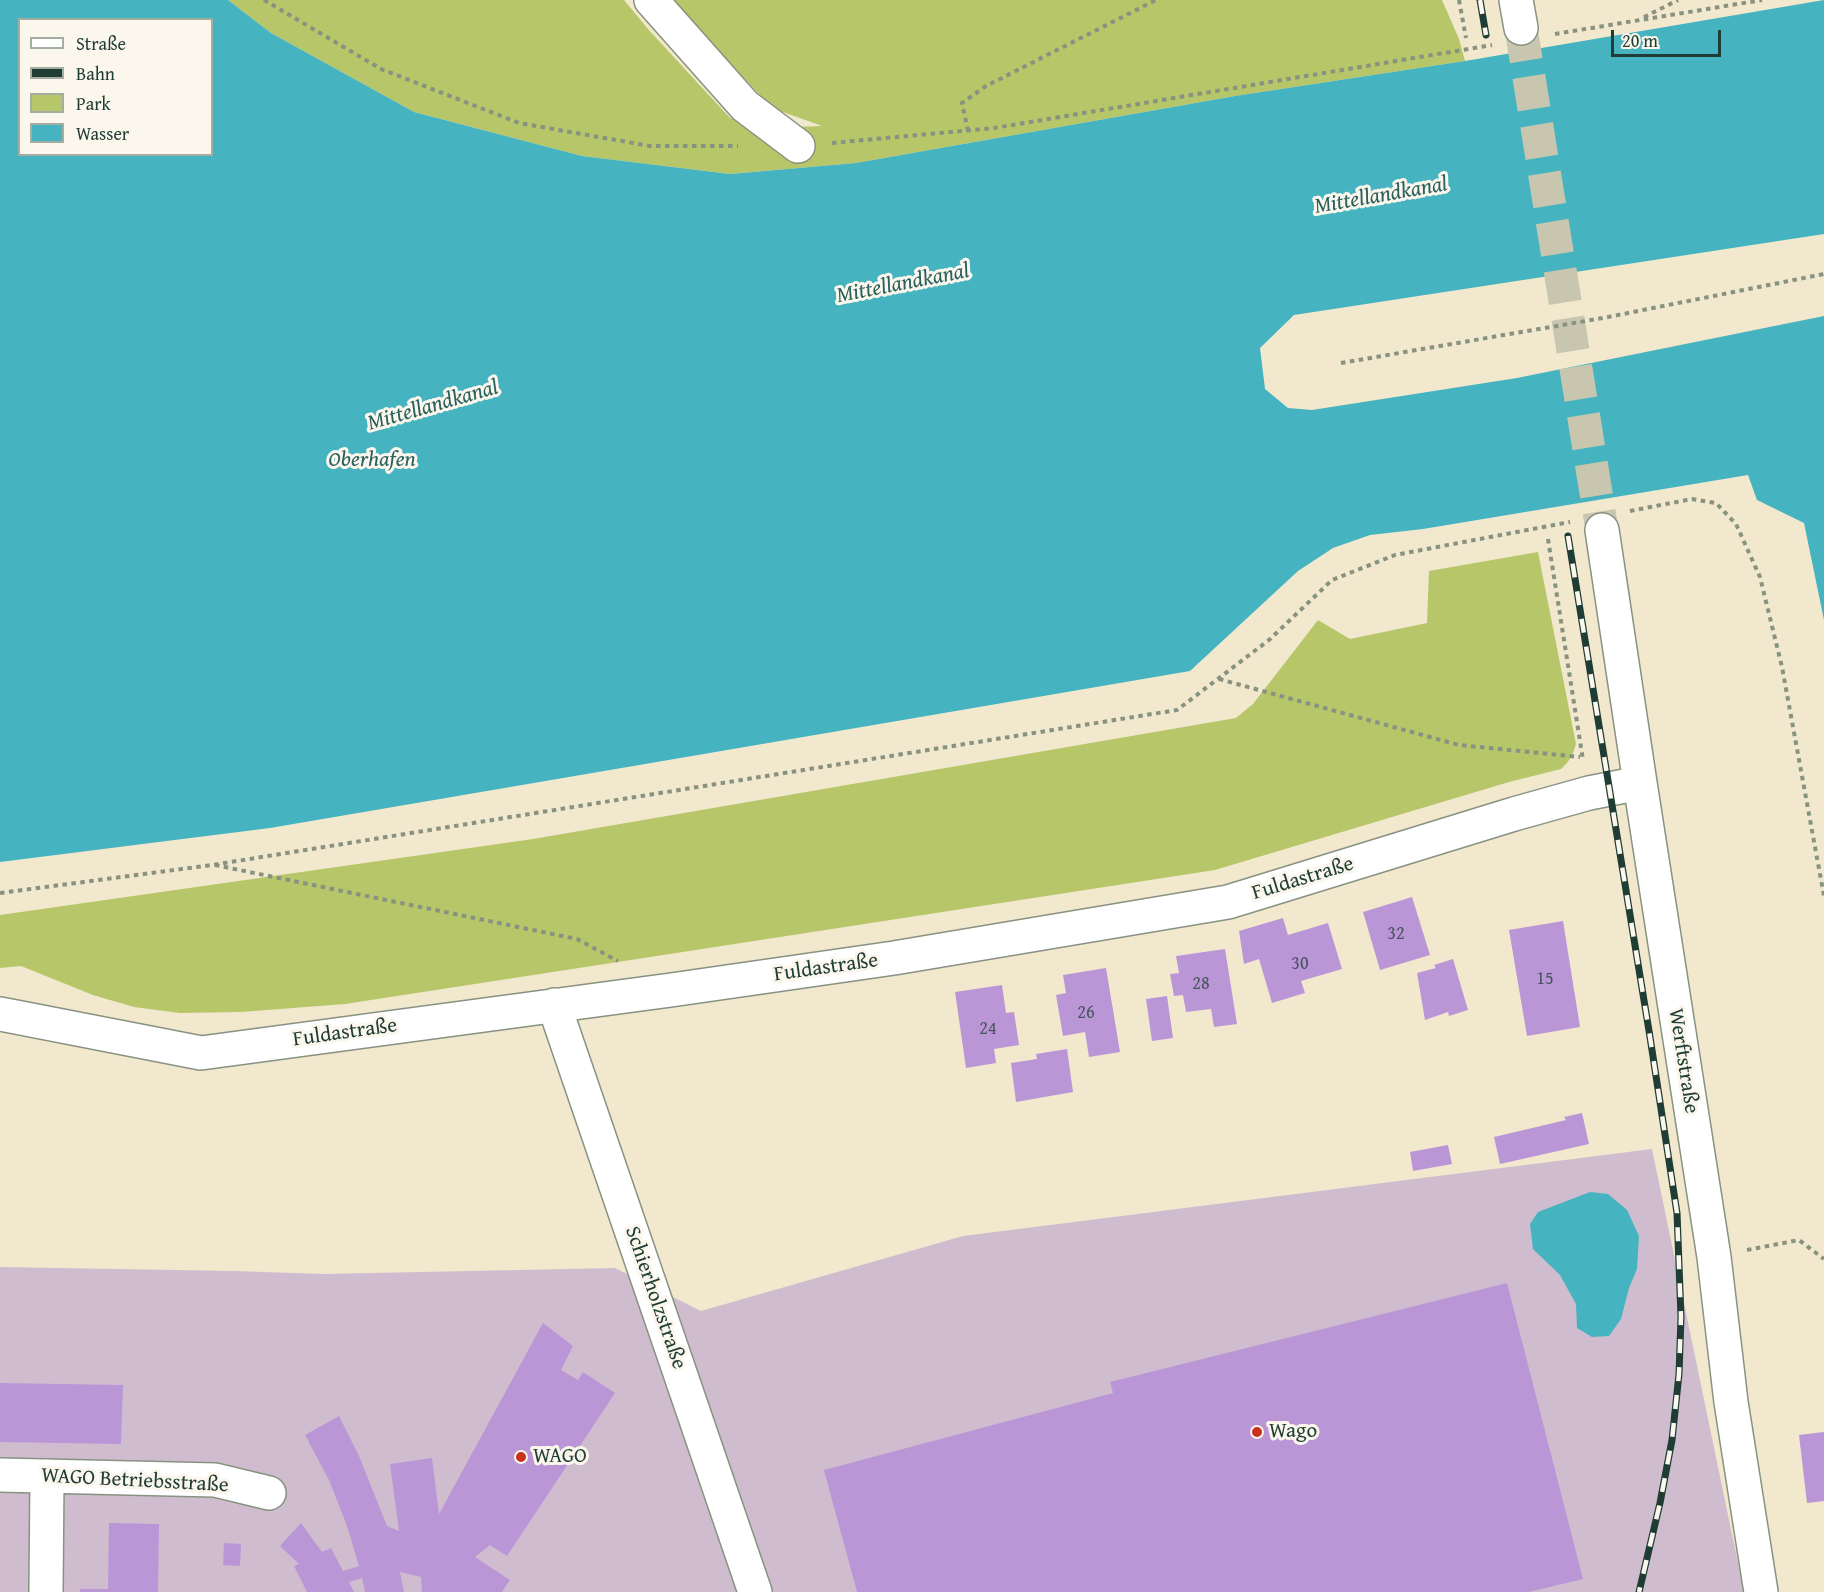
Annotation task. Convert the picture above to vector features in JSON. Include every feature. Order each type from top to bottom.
[{"type":"street","points":[[651,0],[745,106],[798,146]]},
{"type":"street","name":"Werftstraße","points":[[1601,521],[1714,1257],[1731,1402],[1761,1592]]},
{"type":"street","name":"Fuldastraße","points":[[0,1014],[201,1053],[894,958],[1228,902],[1589,793],[1640,783]]},
{"type":"street","name":"Schierholzstraße","points":[[554,1005],[755,1592]]},
{"type":"street","name":"WAGO Betriebsstraße","points":[[0,1475],[215,1480],[269,1493]]},
{"type":"street","points":[[46,1592],[47,1476]]},
{"type":"path","points":[[264,0],[381,69],[519,123],[650,146],[741,146]]},
{"type":"path","points":[[968,131],[962,103],[986,86],[1156,0]]},
{"type":"path","points":[[1459,0],[1466,38]]},
{"type":"path","points":[[1638,20],[1678,0]]},
{"type":"path","points":[[798,146],[994,128],[1520,27],[1638,20],[1762,0]]},
{"type":"path","points":[[1341,363],[1604,318],[1824,274]]},
{"type":"path","points":[[0,893],[212,865],[1177,710],[1269,640],[1332,580],[1395,555],[1601,521],[1692,499],[1716,502],[1736,524],[1760,577],[1776,645],[1824,896]]},
{"type":"path","points":[[1548,539],[1589,793]]},
{"type":"path","points":[[1218,679],[1459,745],[1583,758]]},
{"type":"path","points":[[212,865],[577,939],[619,962]]},
{"type":"path","points":[[1714,1257],[1799,1239],[1824,1259]]},
{"type":"shaded area","points":[[1652,1149],[1744,1592],[0,1592],[0,1267],[324,1274],[615,1268],[701,1311],[963,1236]]},
{"type":"green space","points":[[228,0],[624,0],[730,118],[761,128],[822,126],[772,108],[672,0],[1442,0],[1459,39],[1465,61],[1235,96],[856,163],[730,174],[582,156],[414,112],[271,33]]},
{"type":"green space","points":[[1538,552],[1576,744],[1571,757],[1561,769],[1509,782],[1215,870],[345,1004],[241,1012],[180,1013],[134,1007],[93,995],[21,966],[0,968],[0,915],[533,839],[1236,718],[1253,704],[1318,620],[1350,639],[1427,623],[1429,571]]},
{"type":"water","name":"Oberhafen","points":[[0,0],[228,0],[271,33],[414,112],[582,156],[730,174],[856,163],[1235,96],[1465,61],[1824,0],[1824,234],[1294,315],[1260,348],[1265,389],[1288,408],[1312,410],[1517,378],[1824,316],[1824,620],[1804,523],[1757,500],[1748,475],[1423,529],[1370,535],[1333,548],[1298,571],[1190,671],[270,828],[0,862]]},
{"type":"water","points":[[1590,1192],[1608,1194],[1627,1210],[1639,1236],[1637,1269],[1629,1288],[1621,1319],[1609,1336],[1592,1337],[1577,1328],[1576,1304],[1560,1275],[1533,1249],[1530,1224],[1538,1212]]},
{"type":"building","points":[[1412,897],[1430,955],[1380,970],[1363,912]]},
{"type":"building","points":[[1283,918],[1288,935],[1328,923],[1342,969],[1301,981],[1305,993],[1272,1003],[1259,959],[1244,964],[1239,931]]},
{"type":"building","points":[[1563,921],[1580,1027],[1527,1036],[1509,930]]},
{"type":"building","points":[[1225,949],[1237,1024],[1214,1027],[1211,1009],[1186,1012],[1183,995],[1174,996],[1170,974],[1179,973],[1176,956]]},
{"type":"building","points":[[1453,959],[1468,1010],[1449,1016],[1448,1012],[1425,1020],[1417,973],[1436,968],[1434,965]]},
{"type":"building","points":[[1106,968],[1120,1052],[1089,1057],[1085,1032],[1063,1036],[1056,995],[1066,993],[1063,975]]},
{"type":"building","points":[[1002,985],[1006,1013],[1014,1012],[1019,1045],[994,1049],[996,1063],[966,1068],[955,992]]},
{"type":"building","points":[[1167,996],[1173,1038],[1152,1041],[1146,999]]},
{"type":"building","points":[[1067,1049],[1073,1092],[1016,1102],[1011,1063],[1037,1059],[1036,1054]]},
{"type":"building","points":[[1582,1113],[1589,1144],[1500,1164],[1494,1137],[1566,1120],[1564,1117]]},
{"type":"building","points":[[1448,1145],[1452,1164],[1413,1171],[1410,1152]]},
{"type":"building","name":"Wago","points":[[1507,1283],[1583,1579],[1529,1592],[857,1592],[824,1470],[1113,1393],[1110,1382]]},
{"type":"building","name":"WAGO","points":[[543,1323],[573,1346],[561,1370],[578,1380],[583,1372],[615,1393],[507,1556],[490,1545],[475,1557],[510,1580],[502,1592],[422,1592],[421,1577],[400,1572],[404,1592],[365,1592],[362,1578],[349,1582],[354,1592],[307,1592],[294,1566],[299,1564],[280,1546],[301,1523],[322,1552],[331,1548],[343,1571],[359,1566],[347,1526],[329,1480],[305,1435],[339,1416],[359,1456],[387,1526],[399,1531],[390,1464],[432,1458],[439,1514]]},
{"type":"building","points":[[0,1383],[123,1385],[121,1444],[0,1442]]},
{"type":"building","points":[[1824,1432],[1824,1501],[1807,1503],[1799,1435]]},
{"type":"building","points":[[109,1523],[159,1524],[158,1592],[80,1592],[80,1589],[108,1589]]},
{"type":"building","points":[[224,1543],[241,1544],[240,1566],[223,1565]]},
{"type":"tunnel","points":[[1521,28],[1602,530]]},
{"type":"railway","points":[[1480,0],[1486,35]]},
{"type":"railway","points":[[1568,536],[1677,1213],[1681,1317],[1679,1374],[1672,1440],[1639,1592]]},
{"type":"place","name":"Wago","points":[[1257,1432]]},
{"type":"place","name":"WAGO","points":[[521,1457]]},
{"type":"water label","name":"Mittellandkanal","points":[[1381,196]]},
{"type":"water label","name":"Mittellandkanal","points":[[903,284]]},
{"type":"water label","name":"Mittellandkanal","points":[[433,406]]}]
